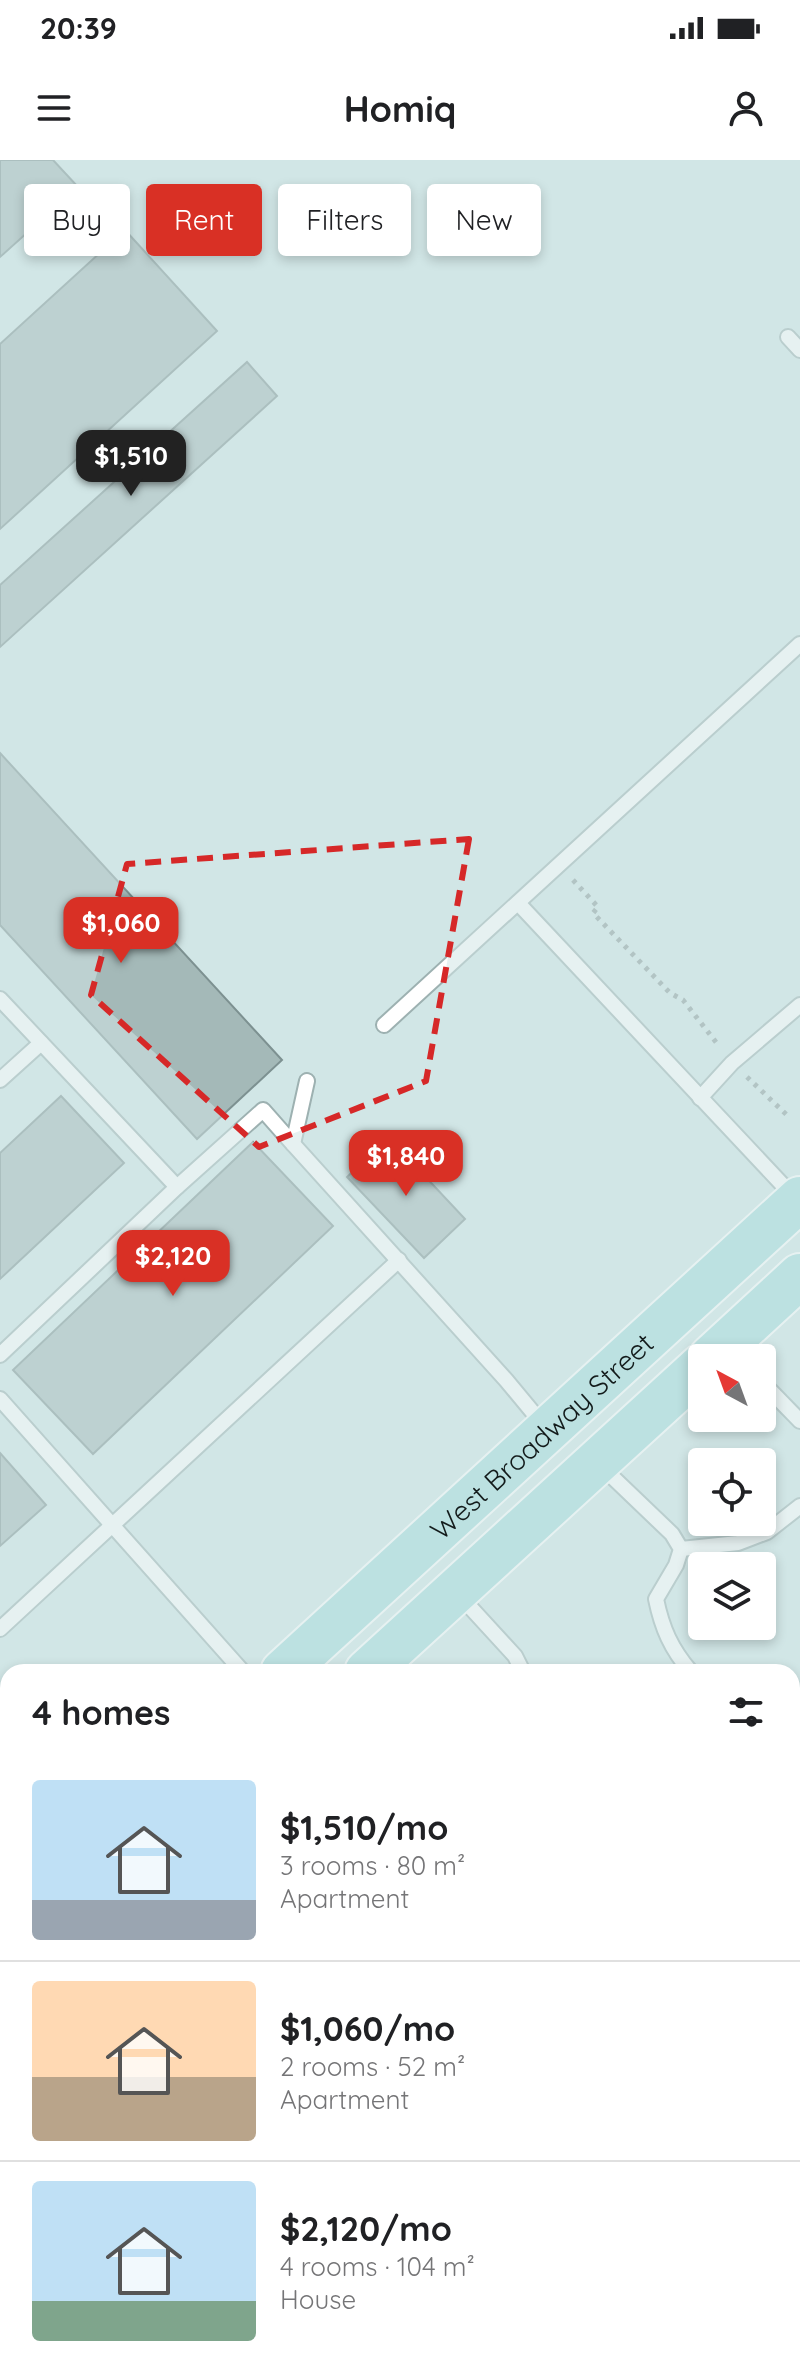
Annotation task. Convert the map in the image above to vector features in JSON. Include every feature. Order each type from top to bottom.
[{"type":"main road","name":"West Broadway Street","points":[[292,1664],[799,1200]]},
{"type":"main road","name":"West Broadway Street","points":[[732,1344],[800,1276]]},
{"type":"main road","name":"West Broadway Street","points":[[376,1664],[688,1384]]},
{"type":"lane","points":[[788,337],[800,350]]},
{"type":"lane","points":[[384,1025],[798,649]]},
{"type":"lane","points":[[518,903],[799,1200]]},
{"type":"lane","points":[[0,999],[177,1187]]},
{"type":"lane","points":[[700,1098],[732,1063],[800,1005]]},
{"type":"lane","points":[[0,1080],[41,1043]]},
{"type":"lane","points":[[293,1144],[307,1081]]},
{"type":"lane","points":[[0,1355],[263,1110],[548,1430]]},
{"type":"lane","points":[[0,1629],[399,1260]]},
{"type":"lane","points":[[776,1396],[800,1421]]},
{"type":"lane","points":[[0,1399],[236,1664]]},
{"type":"lane","points":[[598,1462],[672,1534],[681,1549],[676,1565],[656,1599],[661,1626],[675,1654],[684,1664]]},
{"type":"lane","points":[[681,1549],[738,1543],[767,1532],[800,1506]]},
{"type":"lane","points":[[456,1592],[519,1664]]},
{"type":"path","points":[[559,865],[598,907],[593,913],[670,993],[683,1000],[732,1063],[790,1118]]},
{"type":"highlighted area","points":[[469,839],[426,1081],[259,1147],[91,995],[127,864]]},
{"type":"building","points":[[0,160],[53,160],[75,184],[24,184],[24,235],[0,257]]},
{"type":"building","points":[[130,235],[217,331],[0,529],[0,344],[96,256],[130,256]]},
{"type":"building","points":[[247,362],[277,396],[0,647],[0,585]]},
{"type":"building","points":[[0,753],[282,1060],[197,1139],[0,925]]},
{"type":"building","points":[[61,1096],[124,1163],[0,1279],[0,1153]]},
{"type":"building","points":[[389,1138],[465,1219],[424,1258],[347,1177]]},
{"type":"building","points":[[253,1142],[333,1226],[93,1454],[13,1370]]},
{"type":"building","points":[[0,1453],[46,1505],[0,1546]]}]
